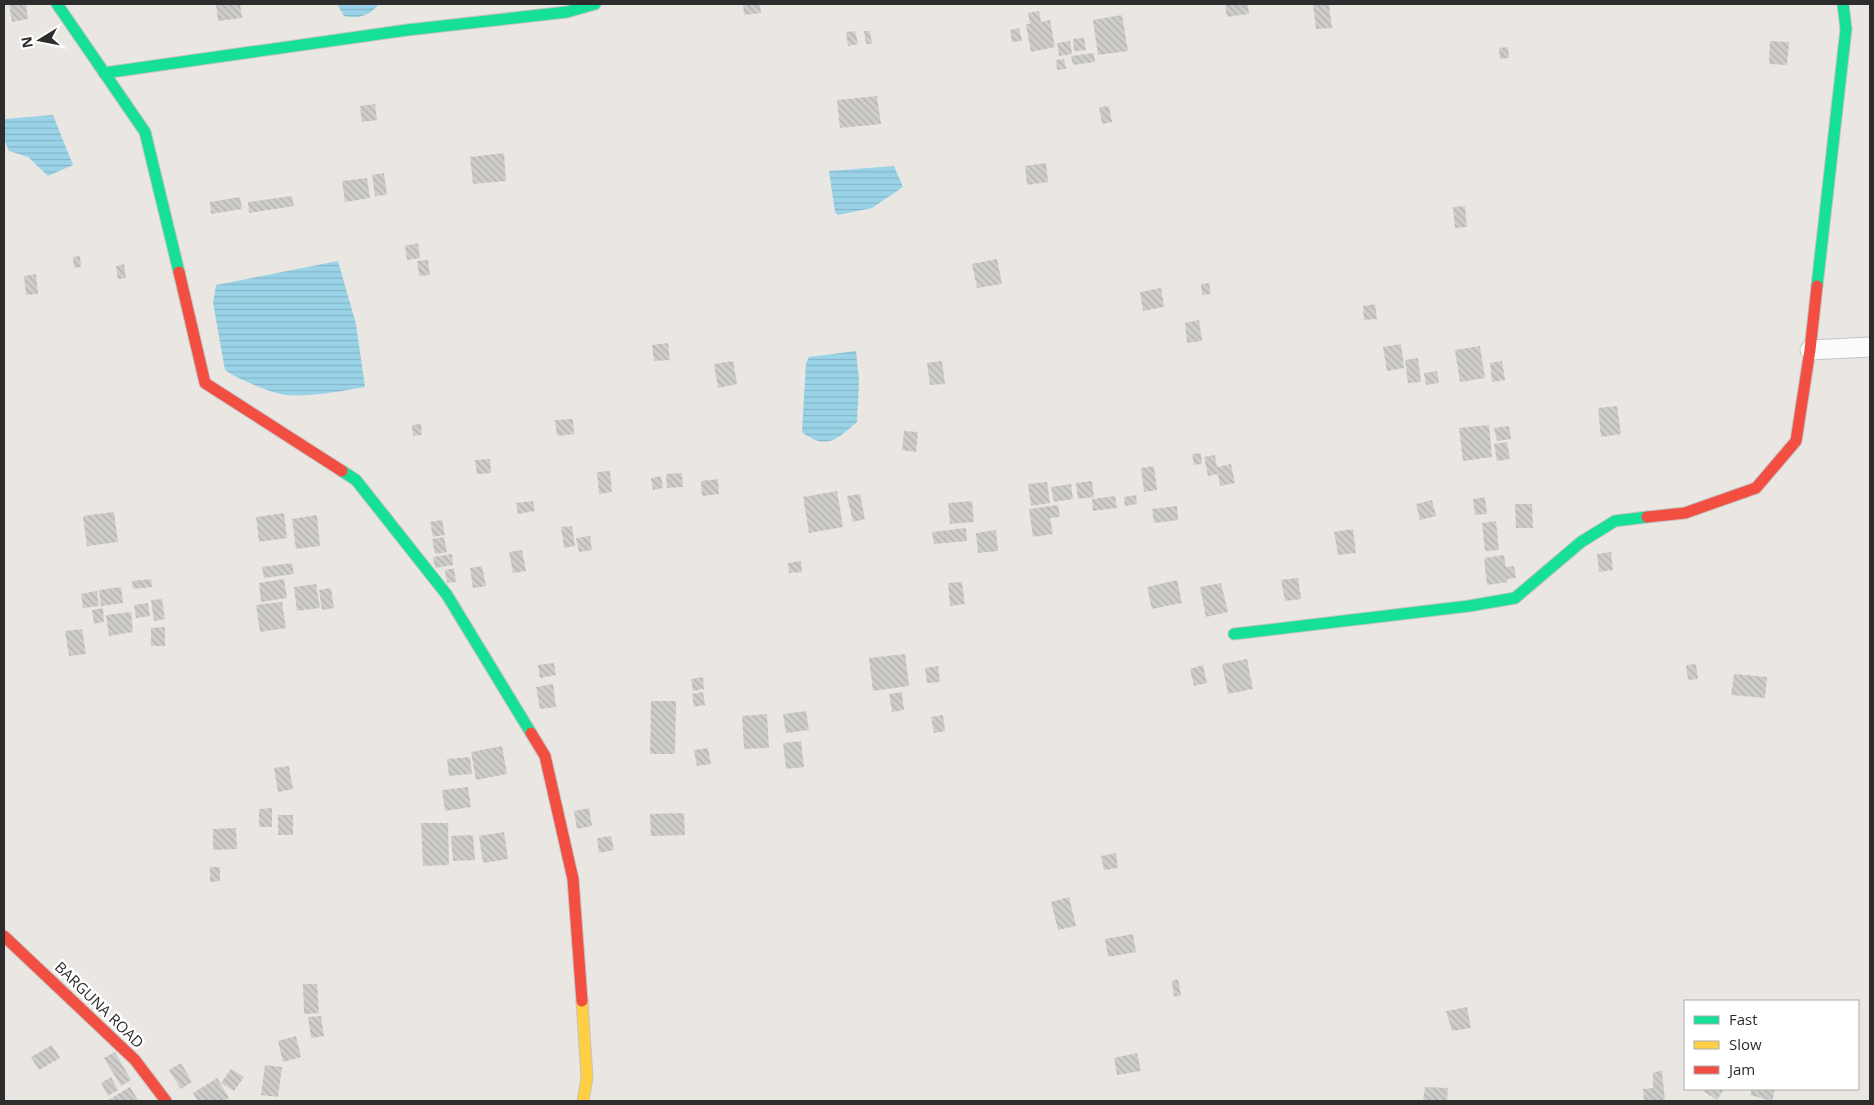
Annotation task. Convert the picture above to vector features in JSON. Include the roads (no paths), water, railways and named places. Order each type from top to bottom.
[{"type":"street","points":[[57,4],[145,132],[205,383],[356,480],[447,595],[545,756],[573,879],[587,1078],[583,1101]]},
{"type":"street","points":[[104,73],[407,30],[567,12],[595,4]]},
{"type":"street","points":[[1234,634],[1469,606],[1515,598],[1581,542],[1615,522],[1685,513],[1756,488],[1796,441],[1810,350],[1846,29],[1843,4]]},
{"type":"street","points":[[1810,350],[1870,347]]},
{"type":"street","name":"BARGUNA ROAD","points":[[4,936],[135,1060],[166,1101]]},
{"type":"water","points":[[337,4],[379,4],[367,14],[354,17],[344,16]]},
{"type":"water","points":[[53,115],[73,165],[48,176],[28,157],[9,151],[4,139],[4,119]]},
{"type":"water","points":[[894,166],[903,187],[872,208],[838,215],[835,212],[829,171]]},
{"type":"water","points":[[338,261],[356,324],[365,387],[336,392],[286,395],[254,385],[225,370],[213,303],[216,285]]},
{"type":"water","points":[[856,351],[859,380],[857,422],[837,438],[825,442],[811,438],[802,432],[806,363],[809,357]]}]
